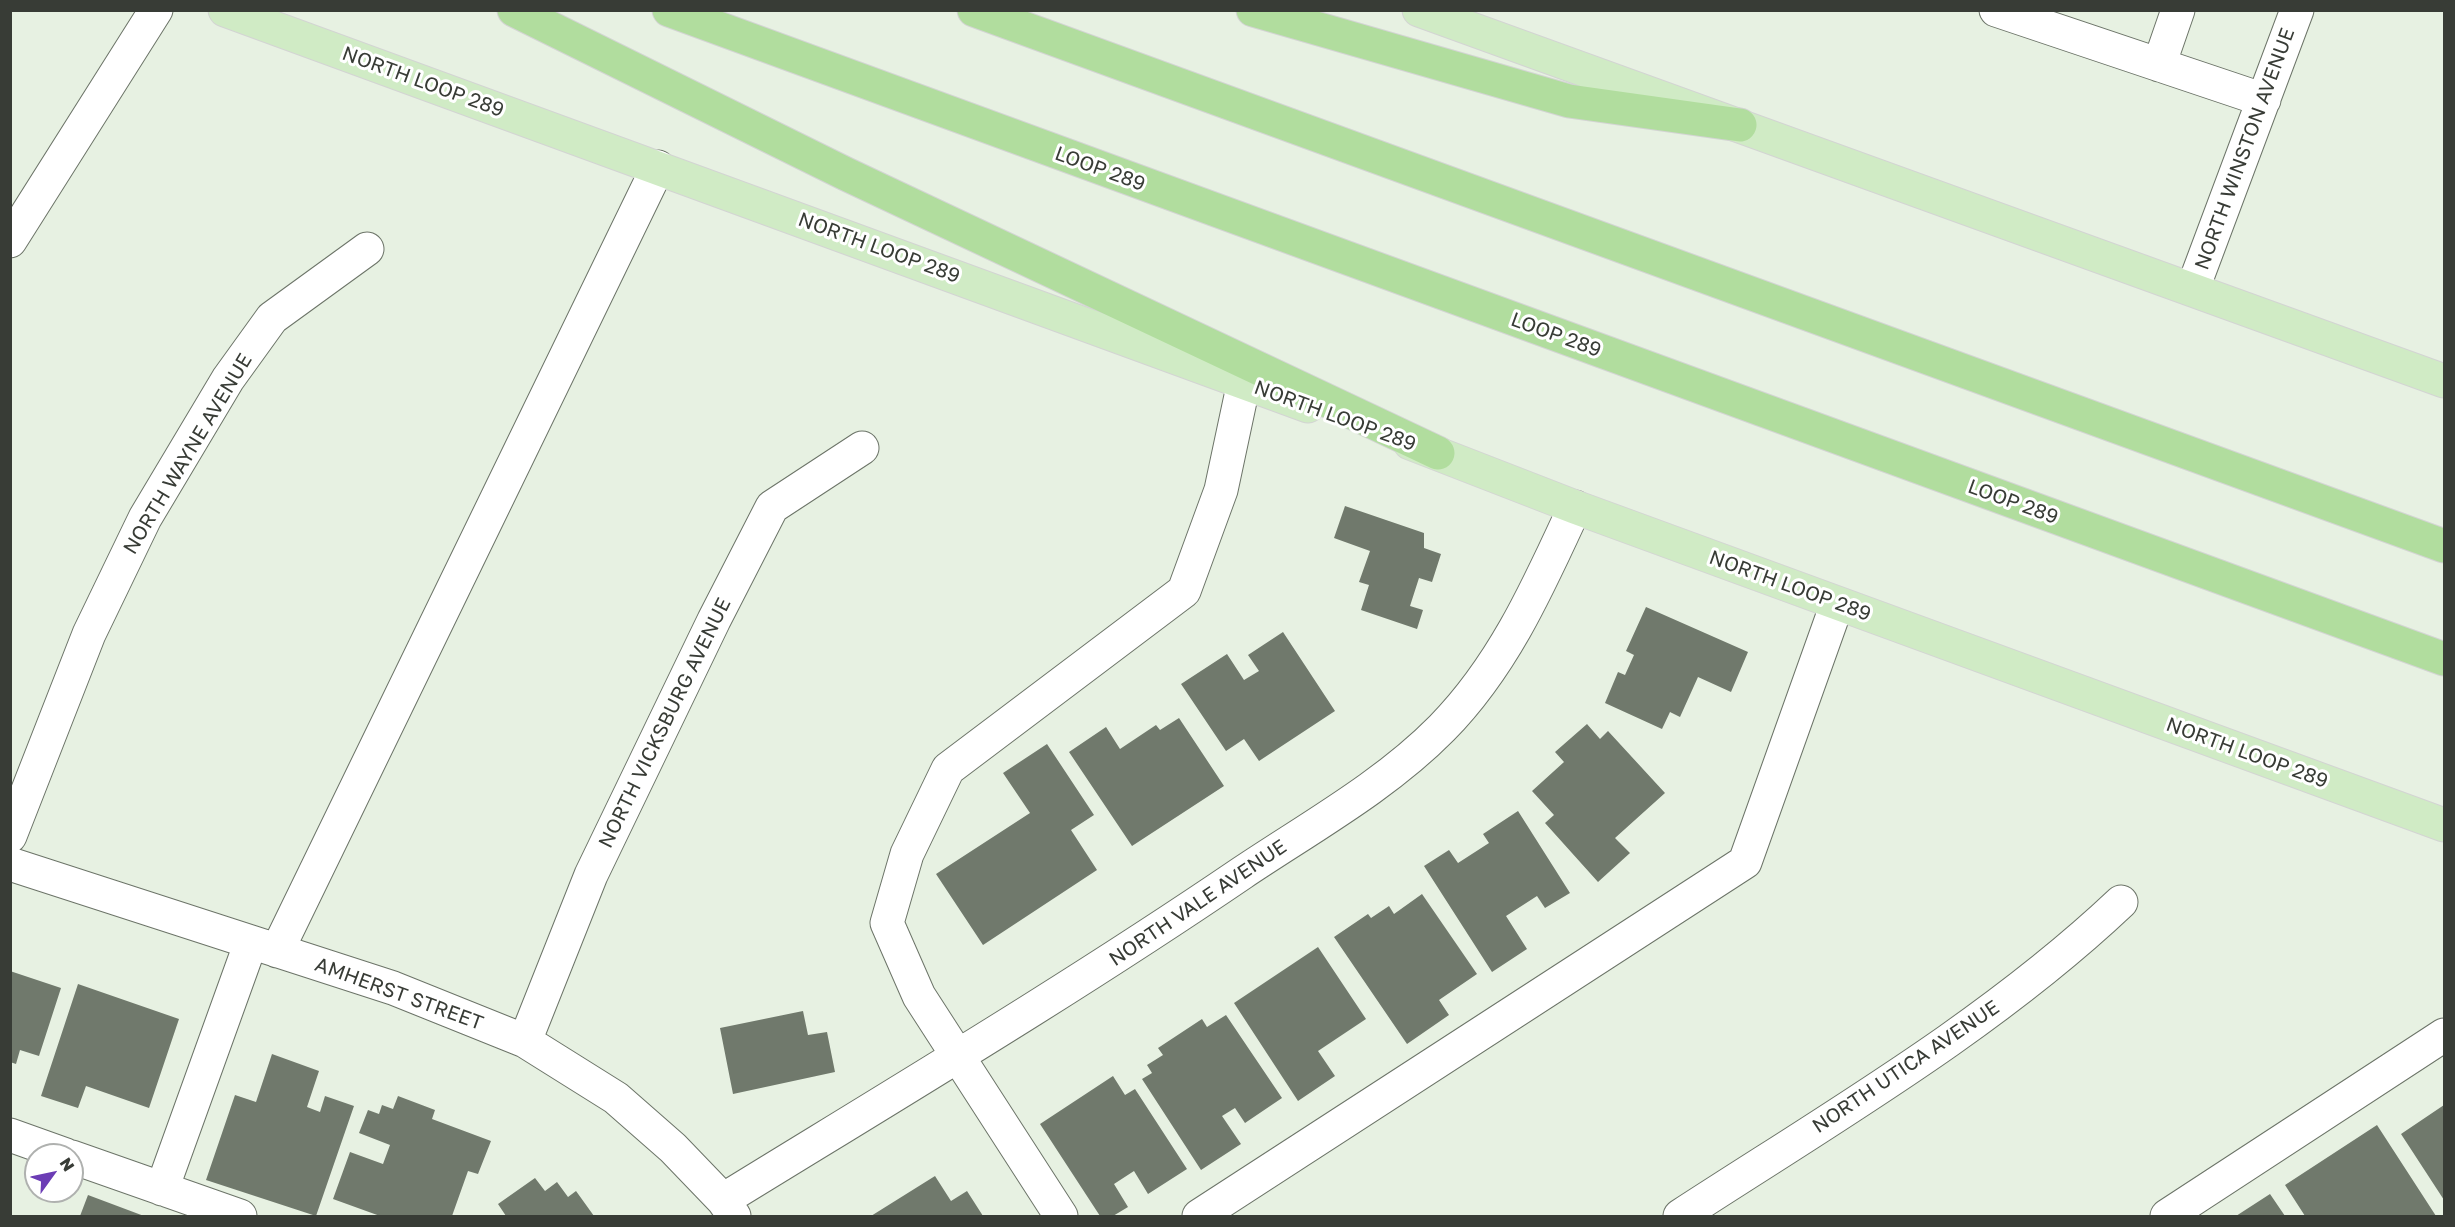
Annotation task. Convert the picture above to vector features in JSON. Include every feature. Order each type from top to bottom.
[{"type":"highway","points":[[514,10],[846,174],[1438,453]]},
{"type":"highway","name":"LOOP 289","points":[[669,10],[2445,659]]},
{"type":"highway","points":[[974,10],[2445,546]]},
{"type":"highway","points":[[1253,10],[1569,100],[1740,125]]},
{"type":"main road","name":"NORTH LOOP 289","points":[[225,10],[1438,453],[1575,507],[1837,604],[2445,825]]},
{"type":"main road","points":[[1419,10],[2445,381]]},
{"type":"street","points":[[10,241],[156,10]]},
{"type":"street","points":[[1996,10],[2264,100]]},
{"type":"street","points":[[2159,65],[2178,10]]},
{"type":"street","name":"NORTH WINSTON AVENUE","points":[[2193,288],[2297,10]]},
{"type":"street","points":[[162,1189],[264,946],[658,167]]},
{"type":"street","name":"NORTH WAYNE AVENUE","points":[[10,836],[94,624],[145,518],[228,379],[272,318],[367,249]]},
{"type":"street","points":[[1061,1216],[919,996],[886,923],[907,854],[948,769],[1184,591],[1221,490],[1244,382]]},
{"type":"street","name":"NORTH VICKSBURG AVENUE","points":[[525,1041],[591,875],[714,620],[772,507],[862,448]]},
{"type":"street","name":"NORTH VALE AVENUE","points":[[728,1208],[957,1056],[1127,951],[1380,780],[1442,728],[1484,680],[1530,605],[1575,507]]},
{"type":"street","points":[[1198,1216],[1745,862],[1837,604]]},
{"type":"street","name":"AMHERST STREET","points":[[10,864],[393,988],[525,1041],[616,1098],[673,1148],[728,1208]]},
{"type":"street","name":"NORTH UTICA AVENUE","points":[[1680,1216],[1863,1097],[2014,993],[2083,938],[2121,903]]},
{"type":"street","points":[[2167,1216],[2445,1035]]},
{"type":"street","points":[[10,1135],[32,1143]]},
{"type":"street","points":[[84,1161],[240,1216]]},
{"type":"building","points":[[1345,506],[1424,533],[1424,548],[1441,554],[1432,582],[1419,578],[1410,606],[1423,610],[1417,629],[1361,610],[1369,585],[1359,582],[1370,551],[1334,538]]},
{"type":"building","points":[[1646,607],[1748,652],[1731,692],[1698,677],[1680,717],[1670,712],[1662,729],[1605,703],[1618,672],[1625,675],[1634,655],[1626,651]]},
{"type":"building","points":[[1283,632],[1335,711],[1259,761],[1244,739],[1226,751],[1181,684],[1227,654],[1244,680],[1259,671],[1248,655]]},
{"type":"building","points":[[1179,718],[1224,786],[1132,846],[1069,752],[1106,727],[1120,749],[1156,725],[1160,730]]},
{"type":"building","points":[[1587,724],[1600,739],[1608,731],[1665,793],[1615,838],[1630,853],[1598,882],[1545,823],[1554,815],[1532,791],[1564,762],[1555,752]]},
{"type":"building","points":[[1047,744],[1094,815],[1071,830],[1097,870],[983,945],[936,874],[1030,813],[1003,773]]},
{"type":"building","points":[[1518,811],[1570,893],[1545,908],[1537,896],[1506,916],[1527,949],[1492,972],[1424,866],[1449,850],[1458,863],[1489,843],[1483,834]]},
{"type":"building","points":[[1422,894],[1477,974],[1439,1000],[1449,1015],[1407,1044],[1334,937],[1368,914],[1371,918],[1389,906],[1394,914]]},
{"type":"building","points":[[1318,947],[1366,1019],[1318,1051],[1335,1076],[1298,1101],[1234,1003]]},
{"type":"building","points":[[10,971],[61,988],[39,1056],[20,1050],[16,1064],[10,1062]]},
{"type":"building","points":[[78,984],[179,1019],[149,1108],[86,1086],[78,1108],[41,1096]]},
{"type":"building","points":[[803,1011],[808,1035],[827,1032],[835,1072],[733,1094],[720,1028]]},
{"type":"building","points":[[1226,1015],[1282,1098],[1245,1123],[1235,1108],[1222,1116],[1241,1144],[1201,1170],[1142,1079],[1152,1073],[1147,1065],[1163,1055],[1158,1048],[1202,1019],[1207,1027]]},
{"type":"building","points":[[272,1054],[319,1071],[307,1107],[320,1112],[325,1096],[354,1106],[316,1216],[206,1180],[235,1095],[256,1102]]},
{"type":"building","points":[[1113,1076],[1125,1095],[1135,1089],[1187,1169],[1148,1194],[1134,1171],[1114,1184],[1128,1207],[1113,1216],[1100,1216],[1040,1124]]},
{"type":"building","points":[[398,1096],[435,1110],[432,1119],[491,1141],[478,1174],[468,1171],[452,1216],[380,1216],[333,1199],[350,1152],[383,1164],[390,1145],[359,1133],[368,1110],[379,1114],[382,1105],[393,1109]]},
{"type":"building","points":[[2444,1105],[2444,1200],[2401,1134]]},
{"type":"building","points":[[2377,1125],[2436,1216],[2305,1216],[2285,1185]]},
{"type":"building","points":[[935,1176],[951,1201],[967,1191],[983,1216],[871,1216]]},
{"type":"building","points":[[535,1178],[545,1191],[557,1182],[568,1197],[576,1191],[594,1216],[506,1216],[498,1204]]},
{"type":"building","points":[[2270,1194],[2285,1216],[2236,1216]]},
{"type":"building","points":[[88,1195],[144,1216],[80,1216]]}]
